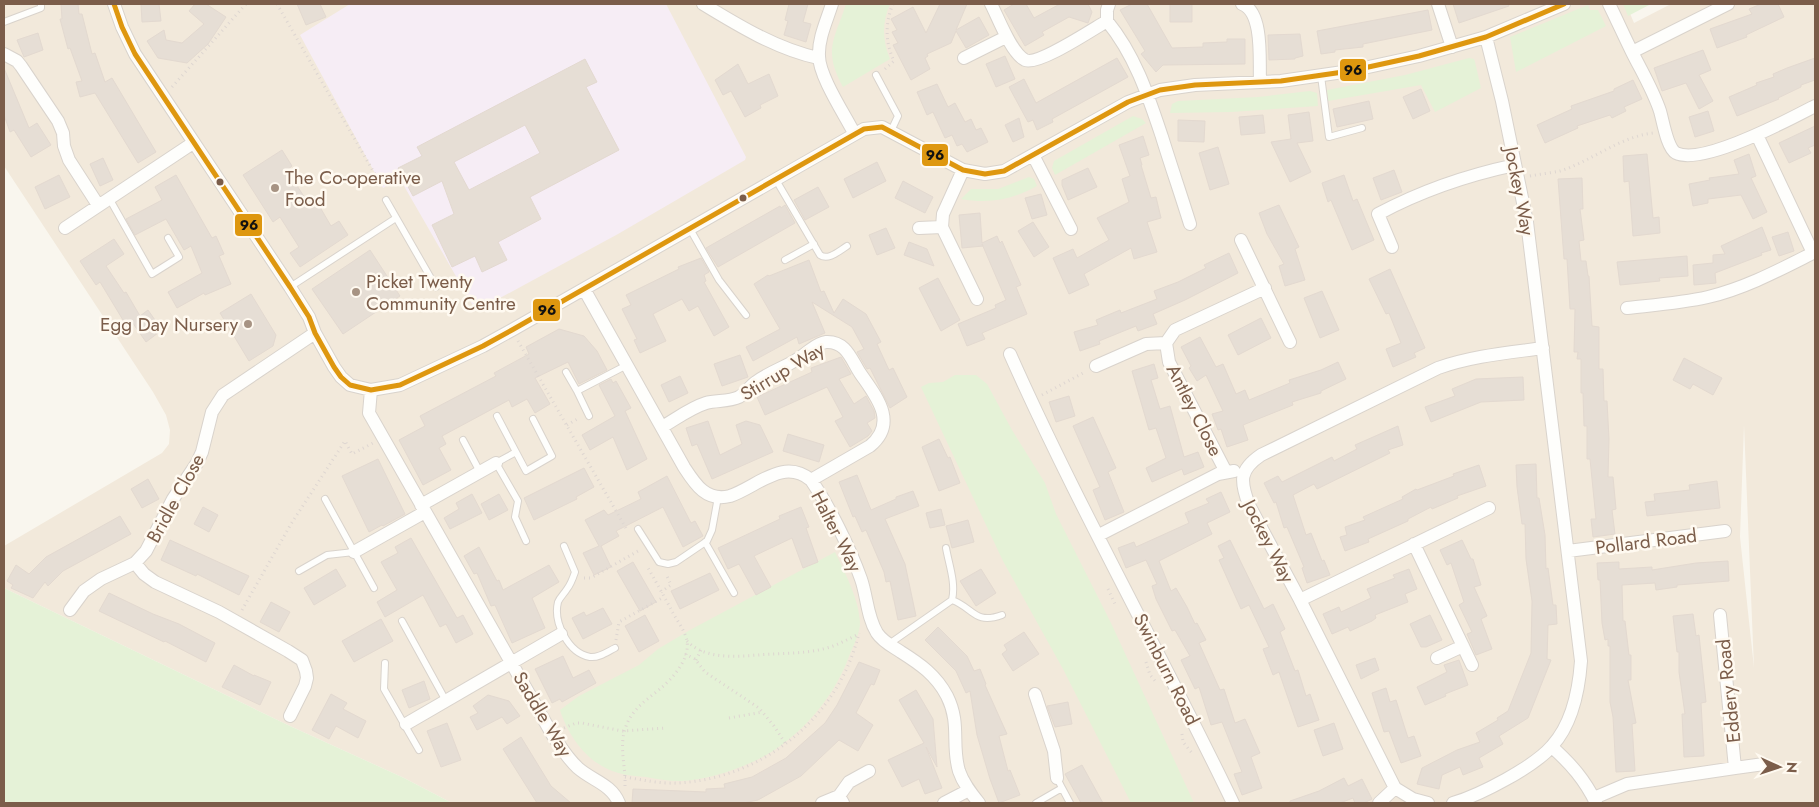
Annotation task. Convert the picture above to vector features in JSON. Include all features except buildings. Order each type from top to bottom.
[{"type":"street","points":[[114,4],[122,27],[135,54],[290,286],[341,377],[350,385],[371,390],[400,385],[483,346],[776,180],[854,133],[873,127],[882,128],[963,170],[994,174],[1015,167],[1128,102],[1160,90],[1194,85],[1260,82],[1321,76],[1419,56],[1486,37],[1564,4]]},
{"type":"street","points":[[703,4],[771,42],[799,54],[818,58]]},
{"type":"street","points":[[832,4],[818,58],[826,81],[854,133]]},
{"type":"street","points":[[991,4],[1006,37],[1024,59],[1036,60],[1045,57],[1108,21]]},
{"type":"street","points":[[1109,4],[1107,10],[1108,21],[1135,63],[1148,94],[1190,224]]},
{"type":"street","points":[[1242,4],[1252,11],[1256,22],[1260,82]]},
{"type":"street","points":[[1438,4],[1452,47]]},
{"type":"street","points":[[1609,4],[1649,84],[1672,150],[1676,153],[1691,155],[1722,148],[1757,135],[1815,106]]},
{"type":"street","points":[[1632,52],[1728,4]]},
{"type":"street","points":[[964,58],[1006,37]]},
{"type":"street","name":"Jockey Way","points":[[1453,803],[1506,779],[1552,747],[1570,715],[1580,679],[1581,660],[1527,222],[1502,102],[1486,37]]},
{"type":"street","points":[[4,54],[21,66],[58,121],[63,133],[64,146],[69,160],[98,205]]},
{"type":"street","points":[[1627,308],[1716,295],[1758,280],[1814,252],[1757,135]]},
{"type":"street","points":[[66,228],[193,143]]},
{"type":"street","points":[[1033,155],[1071,229]]},
{"type":"street","points":[[1392,247],[1378,214],[1450,183],[1515,165]]},
{"type":"street","points":[[963,170],[942,214],[942,227],[977,299]]},
{"type":"street","points":[[919,228],[942,227]]},
{"type":"street","points":[[1241,240],[1290,342]]},
{"type":"street","name":"Antley Close","points":[[1226,472],[1170,362],[1166,343],[1175,330],[1265,288]]},
{"type":"street","points":[[584,289],[699,489],[702,492],[718,497]]},
{"type":"street","name":"Bridle Close","points":[[70,610],[91,585],[135,563],[146,551],[173,499],[197,463],[202,452],[212,412],[223,395],[315,333]]},
{"type":"street","name":"Stirrup Way","points":[[662,427],[704,404],[741,396],[758,381],[798,360],[823,342],[838,344],[848,352],[859,372],[880,400],[883,424],[879,436],[870,446],[811,480]]},
{"type":"street","points":[[1096,366],[1146,344],[1166,343]]},
{"type":"street","name":"Jockey Way","points":[[1395,788],[1300,600],[1249,505],[1244,491],[1244,473],[1253,461],[1262,455],[1438,368],[1480,356],[1543,348]]},
{"type":"street","name":"Swinburn Road","points":[[1010,354],[1027,392],[1182,697],[1233,803]]},
{"type":"street","name":"Saddle Way","points":[[371,390],[370,412],[383,437],[552,734],[566,756],[590,777],[608,787],[619,803]]},
{"type":"street","points":[[354,552],[496,463]]},
{"type":"street","name":"Halter Way","points":[[718,497],[724,498],[736,494],[781,471],[801,474],[811,480],[857,569],[874,626],[880,637],[928,670],[946,695],[955,716],[959,770],[969,790],[979,803]]},
{"type":"street","points":[[1099,535],[1226,472],[1244,473]]},
{"type":"street","points":[[1300,600],[1489,508]]},
{"type":"street","name":"Pollard Road","points":[[1568,551],[1725,531]]},
{"type":"street","points":[[1414,544],[1472,665]]},
{"type":"street","name":"Bridle Close","points":[[135,563],[144,574],[155,582],[235,621],[302,660],[307,678],[290,716]]},
{"type":"street","name":"Eddery Road","points":[[1720,615],[1736,768]]},
{"type":"street","name":"Saddle Way","points":[[406,724],[561,634]]},
{"type":"street","points":[[1437,658],[1463,646]]},
{"type":"street","points":[[1035,694],[1054,751],[1059,783]]},
{"type":"street","points":[[1552,747],[1575,769],[1595,801]]},
{"type":"street","name":"Eddery Road","points":[[1595,801],[1628,784],[1764,764]]},
{"type":"street","points":[[822,803],[841,800],[854,778],[869,772]]},
{"type":"street","points":[[1380,803],[1395,788],[1413,800],[1428,803]]},
{"type":"street","points":[[944,803],[969,790]]},
{"type":"lane","points":[[4,22],[41,8],[41,4]]},
{"type":"lane","points":[[876,75],[898,116],[891,131]]},
{"type":"lane","points":[[1321,76],[1329,137],[1362,128]]},
{"type":"lane","points":[[776,180],[822,257],[827,257],[847,246]]},
{"type":"lane","points":[[110,198],[152,274],[179,257],[168,238]]},
{"type":"lane","points":[[386,200],[436,287]]},
{"type":"lane","points":[[290,286],[396,218]]},
{"type":"lane","points":[[690,229],[719,280],[746,315]]},
{"type":"lane","points":[[785,260],[814,244]]},
{"type":"lane","points":[[576,391],[627,364]]},
{"type":"lane","points":[[566,372],[589,416]]},
{"type":"lane","points":[[497,416],[526,471],[552,456],[533,419]]},
{"type":"lane","points":[[463,440],[480,472]]},
{"type":"lane","points":[[516,452],[496,463],[518,501],[515,518],[526,541]]},
{"type":"lane","points":[[638,529],[659,562],[668,564],[676,562],[705,542],[712,530],[718,497]]},
{"type":"lane","points":[[325,499],[374,588]]},
{"type":"lane","points":[[705,542],[734,593]]},
{"type":"lane","points":[[564,546],[575,572],[573,579],[558,603],[561,634],[579,652],[589,657],[601,655],[614,648]]},
{"type":"lane","points":[[889,644],[952,600],[952,578],[946,548]]},
{"type":"lane","points":[[299,570],[327,555],[354,552]]},
{"type":"lane","points":[[952,600],[981,618],[993,618],[1002,615]]},
{"type":"lane","points":[[402,621],[446,701]]},
{"type":"lane","points":[[384,663],[384,689],[406,724],[419,750]]},
{"type":"lane","points":[[1036,803],[1059,783],[1070,803]]},
{"type":"path","points":[[161,94],[174,86],[246,4]]},
{"type":"path","points":[[277,4],[380,183]]},
{"type":"path","points":[[876,75],[894,61],[889,47],[887,31],[888,18],[894,4]]},
{"type":"path","points":[[1518,178],[1560,171],[1608,150],[1628,138],[1666,132]]},
{"type":"path","points":[[512,330],[630,535]]},
{"type":"path","points":[[235,621],[282,538],[345,441],[352,454],[383,437]]},
{"type":"path","points":[[625,788],[622,755],[624,731],[632,714],[678,671],[685,654],[687,640],[683,629],[634,543]]},
{"type":"path","points":[[573,579],[591,578],[638,551]]},
{"type":"path","points":[[659,562],[671,585],[661,592]]},
{"type":"path","points":[[614,648],[619,622],[664,597]]},
{"type":"path","points":[[687,640],[701,650],[737,656],[801,653],[828,648],[874,626]]},
{"type":"path","points":[[625,777],[676,783],[708,778],[745,768],[773,753],[815,718],[832,695],[846,672],[859,633]]},
{"type":"path","points":[[696,660],[701,650]]},
{"type":"path","points":[[685,654],[696,660],[705,672],[764,712],[785,744]]},
{"type":"path","points":[[729,718],[764,712]]},
{"type":"path","points":[[552,734],[568,726],[582,723],[624,731],[665,728]]},
{"type":"shaded area","points":[[4,4],[1626,4],[1634,23],[1671,4],[1815,4],[1815,803],[452,803],[404,778],[290,726],[4,588],[4,546],[162,453],[169,444],[170,430],[166,415],[153,392],[4,166]],"holes":[[[1744,425],[1754,668],[1740,537]]]},
{"type":"shaded area","points":[[350,4],[666,4],[746,157],[745,160],[618,234],[476,311],[400,179],[383,188],[300,35]]},
{"type":"green space","points":[[846,4],[890,4],[884,31],[890,59],[843,87],[833,64],[832,46]]},
{"type":"green space","points":[[1623,4],[1651,4],[1628,16]]},
{"type":"green space","points":[[1588,5],[1590,10],[1598,10],[1606,26],[1516,72],[1510,37]]},
{"type":"green space","points":[[1469,58],[1474,59],[1481,88],[1435,112],[1421,85],[1328,101],[1327,90],[1405,75]]},
{"type":"green space","points":[[1310,91],[1317,93],[1318,106],[1231,112],[1170,113],[1172,104],[1178,101],[1258,97]]},
{"type":"green space","points":[[1133,116],[1142,119],[1146,123],[1055,175],[1052,168],[1054,161]]},
{"type":"green space","points":[[1029,177],[1034,179],[1037,186],[1019,195],[991,201],[961,199],[971,189],[998,189]]},
{"type":"green space","points":[[955,375],[976,375],[987,384],[1012,430],[1045,483],[1056,514],[1111,623],[1194,803],[1131,803],[1063,669],[1003,561],[921,387],[929,383],[943,382]]},
{"type":"green space","points":[[835,552],[851,586],[857,605],[860,623],[859,632],[842,672],[828,697],[799,731],[776,749],[755,761],[730,771],[704,778],[676,781],[612,771],[588,756],[576,742],[560,710],[579,696],[639,665],[658,649],[690,630]]},
{"type":"green space","points":[[4,588],[290,726],[404,778],[452,803],[4,803]]},
{"type":"transit line","name":"96","points":[[114,4],[122,27],[135,54],[290,287],[309,317],[315,333],[334,367],[350,385],[371,390],[400,385],[483,346],[864,129],[882,127],[963,170],[985,174],[1004,171],[1128,102],[1160,90],[1195,85],[1281,81],[1350,71],[1419,56],[1486,37],[1564,4]]},
{"type":"place","name":"The Co-operative Food","points":[[275,188]]},
{"type":"place","name":"Picket Twenty Community Centre","points":[[356,292]]},
{"type":"place","name":"Egg Day Nursery","points":[[248,324]]}]
